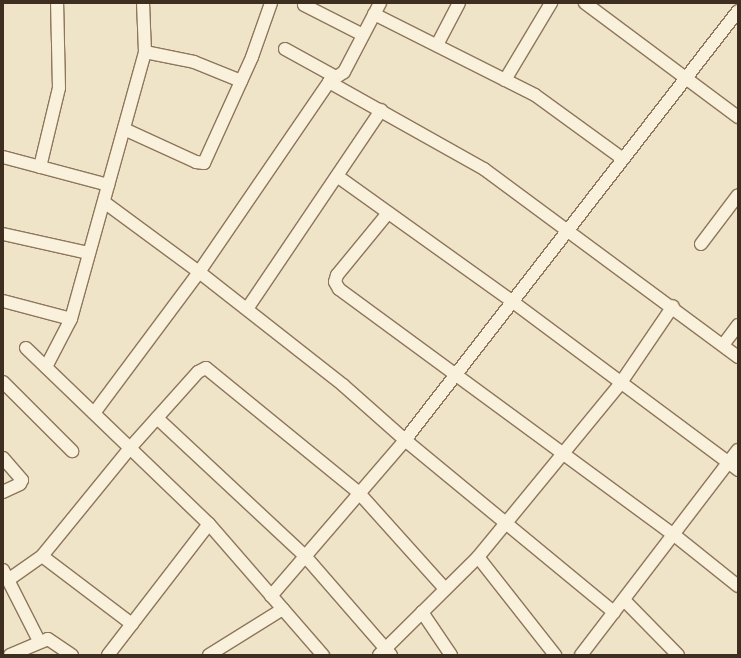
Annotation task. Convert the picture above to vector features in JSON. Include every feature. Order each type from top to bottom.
[{"type":"street","points":[[40,167],[59,88],[57,3]]},
{"type":"street","points":[[46,367],[71,319],[145,52],[143,3]]},
{"type":"street","points":[[124,129],[196,162],[204,163],[241,81],[271,3]]},
{"type":"street","points":[[437,45],[459,3]]},
{"type":"street","points":[[505,80],[551,3]]},
{"type":"street","points":[[585,3],[738,117]]},
{"type":"street","points":[[304,5],[363,35]]},
{"type":"street","points":[[94,413],[199,272],[332,80],[344,72],[377,8],[437,45],[536,95],[623,159]]},
{"type":"street","points":[[271,596],[405,440],[738,11]]},
{"type":"street","points":[[285,49],[381,110],[484,169],[673,306],[738,357]]},
{"type":"street","points":[[145,52],[194,62],[241,81]]},
{"type":"street","points":[[246,310],[381,110]]},
{"type":"street","points":[[3,158],[108,185]]},
{"type":"street","points":[[337,176],[513,302],[620,384],[733,466]]},
{"type":"street","points":[[701,244],[738,195]]},
{"type":"street","points":[[104,202],[199,272],[343,385],[405,440],[614,612]]},
{"type":"street","points":[[388,213],[337,275],[335,282],[338,289],[673,534],[738,586]]},
{"type":"street","points":[[3,234],[89,254]]},
{"type":"street","points":[[3,301],[71,319]]},
{"type":"street","points":[[157,418],[305,556],[385,652],[422,612],[478,557],[620,384],[673,306]]},
{"type":"street","points":[[723,345],[738,325]]},
{"type":"street","points":[[26,348],[209,524],[322,655]]},
{"type":"street","points":[[40,641],[5,575],[42,556],[130,448],[198,372],[206,368],[359,494],[445,589]]},
{"type":"street","points":[[3,382],[72,451]]},
{"type":"street","points":[[582,655],[673,534],[733,466],[738,450]]},
{"type":"street","points":[[3,458],[22,480],[20,484],[3,492]]},
{"type":"street","points":[[108,655],[209,524]]},
{"type":"street","points":[[42,556],[132,624]]},
{"type":"street","points":[[478,557],[555,655]]},
{"type":"street","points":[[624,600],[678,655]]},
{"type":"street","points":[[209,655],[283,609]]},
{"type":"street","points":[[422,612],[451,655]]},
{"type":"street","points":[[10,655],[40,641],[48,639],[54,641],[72,655]]}]
